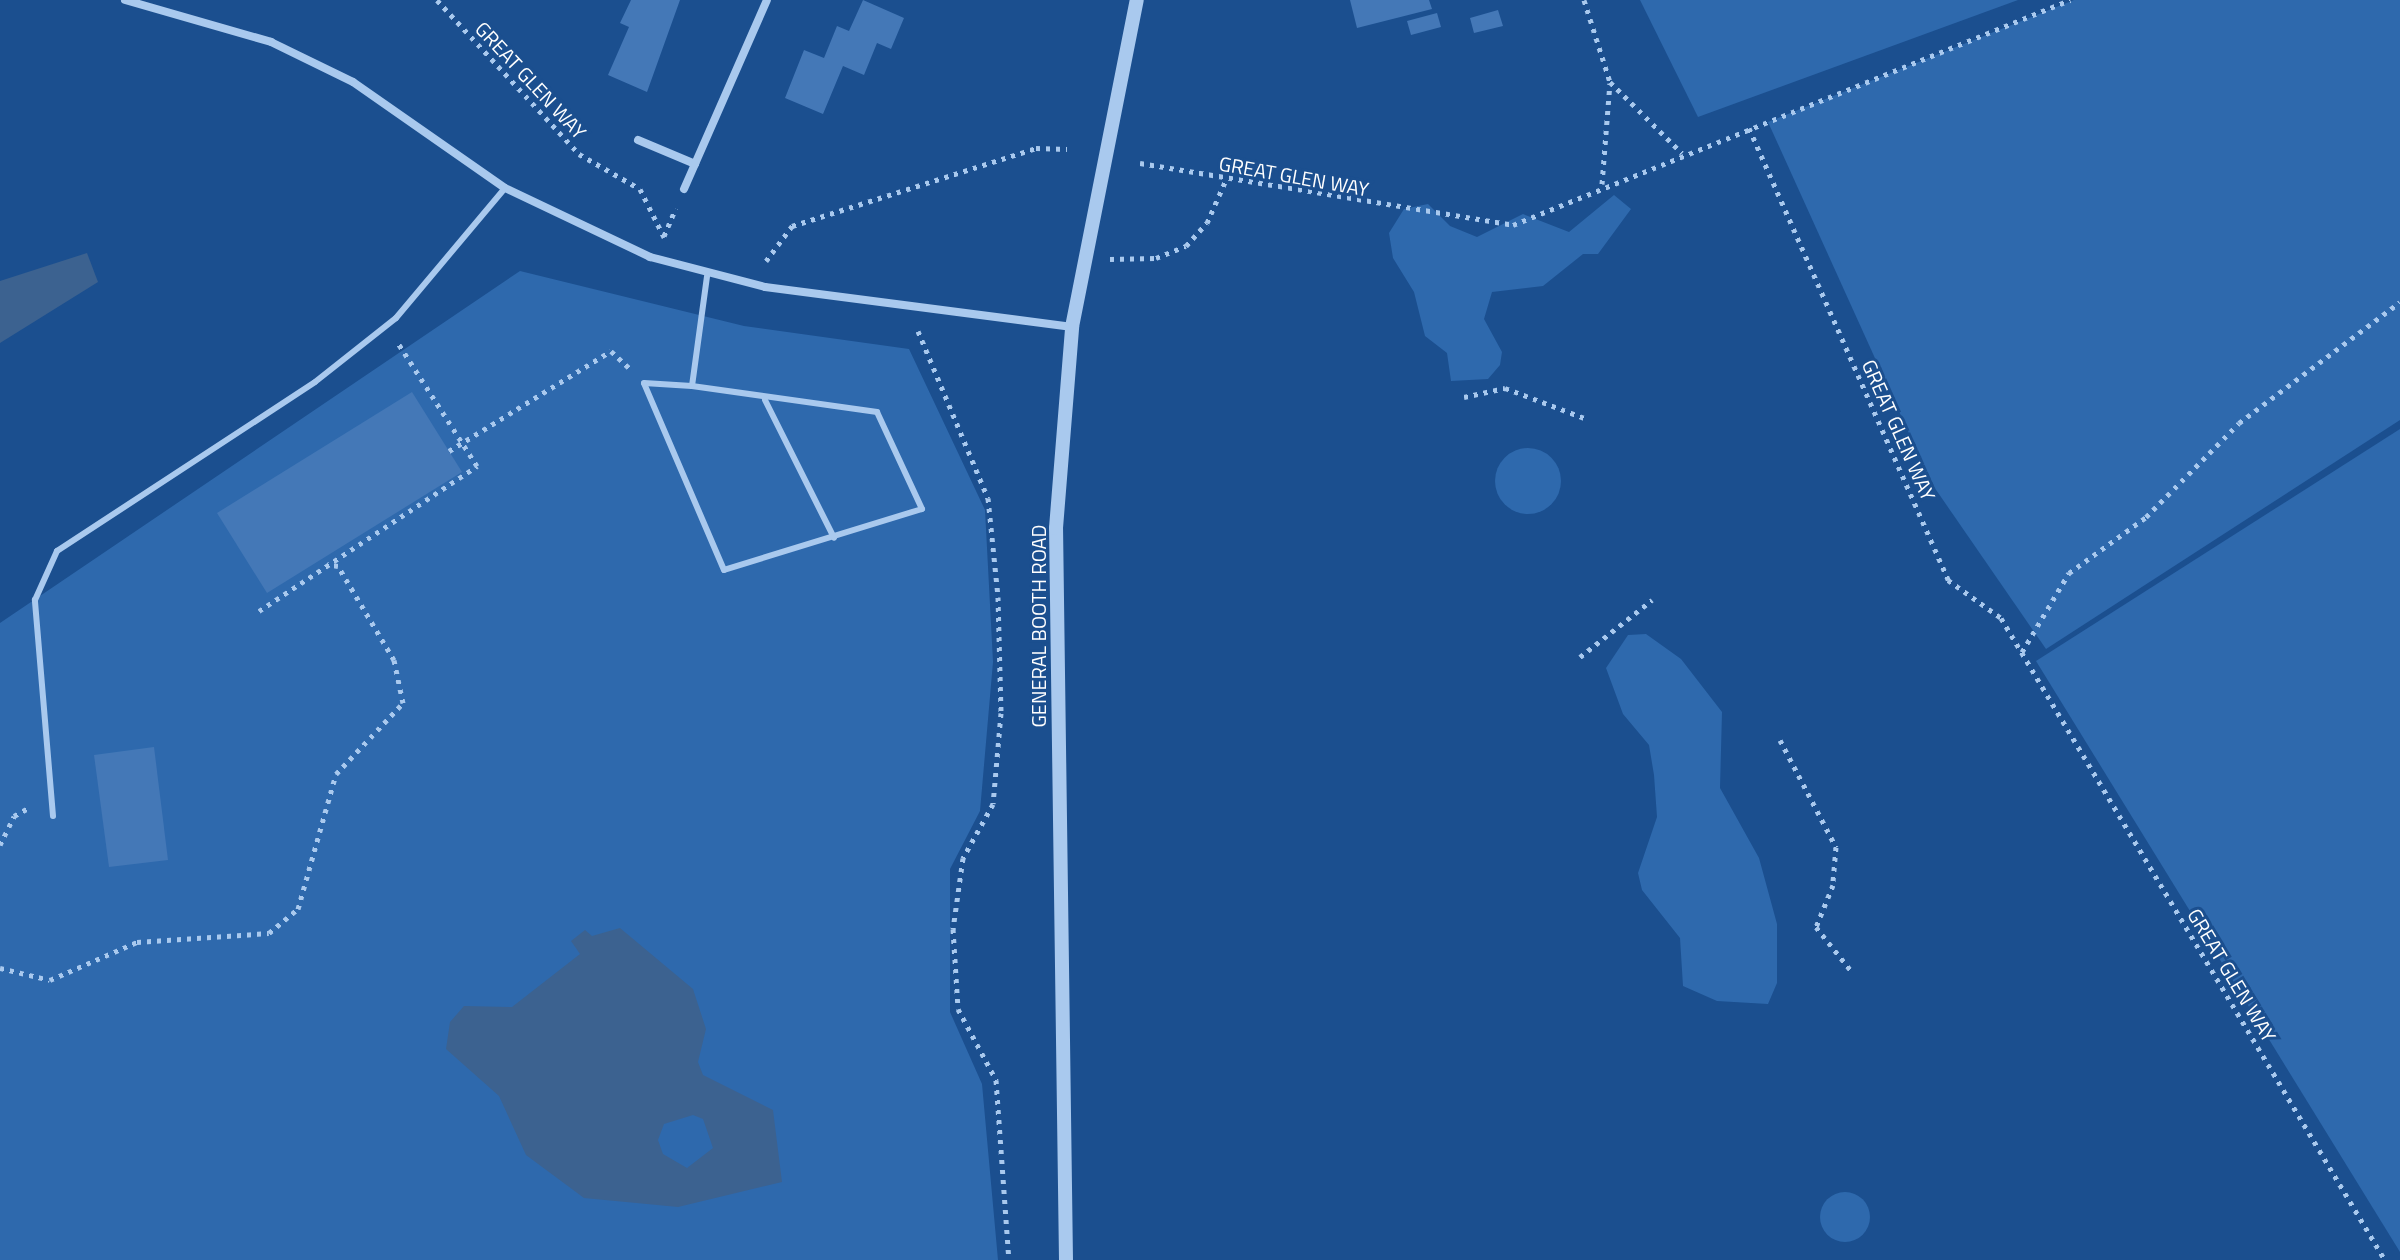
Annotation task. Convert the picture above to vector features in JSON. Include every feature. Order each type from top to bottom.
[{"type":"street","points":[[125,0],[285,49],[353,82],[505,188],[587,231],[707,276],[910,308],[1072,327]]},
{"type":"street","points":[[684,189],[767,0]]},
{"type":"street","name":"GENERAL BOOTH ROAD","points":[[1066,1260],[1056,528],[1072,327],[1137,0]]},
{"type":"street","points":[[638,140],[695,164]]},
{"type":"lane","points":[[53,816],[35,600],[57,551],[315,382],[386,326],[505,188]]},
{"type":"lane","points":[[692,386],[707,276]]},
{"type":"lane","points":[[644,383],[692,386],[765,400],[877,412],[922,509],[724,570],[644,383]]},
{"type":"lane","points":[[765,400],[834,538]]},
{"type":"path","name":"GREAT GLEN WAY","points":[[437,0],[579,154],[640,189],[664,237]]},
{"type":"path","points":[[1584,0],[1610,82],[1602,184]]},
{"type":"path","points":[[1749,128],[2070,0]]},
{"type":"path","points":[[1610,82],[1682,153]]},
{"type":"path","name":"GREAT GLEN WAY","points":[[1140,163],[1225,182],[1513,225],[1602,184],[1749,128],[1948,580],[2001,618],[2385,1260]]},
{"type":"path","points":[[771,262],[792,226],[1036,148],[1067,149]]},
{"type":"path","points":[[1084,256],[1156,258],[1186,246],[1207,223],[1225,182]]},
{"type":"path","points":[[679,240],[664,237],[684,189]]},
{"type":"path","points":[[756,258],[785,264]]},
{"type":"path","points":[[2022,653],[2069,573],[2146,517],[2239,423],[2400,302]]},
{"type":"path","points":[[910,308],[908,330],[922,331],[988,498],[1001,713],[993,804],[963,858],[953,929],[958,1009],[996,1080],[1009,1260]]},
{"type":"path","points":[[259,611],[477,466],[466,441],[386,326]]},
{"type":"path","points":[[449,451],[611,351],[644,383]]},
{"type":"path","points":[[1464,397],[1513,390],[1587,419]]},
{"type":"path","points":[[0,968],[50,980],[137,942],[269,933],[298,909],[336,774],[403,703],[394,660],[338,566],[327,564]]},
{"type":"path","points":[[1580,657],[1652,600]]},
{"type":"path","points":[[1780,740],[1836,847],[1833,885],[1816,927],[1852,972]]},
{"type":"path","points":[[0,845],[14,816],[52,794]]},
{"type":"shaded area","points":[[1640,0],[2018,0],[1698,117]]},
{"type":"shaded area","points":[[2074,0],[2400,0],[2400,420],[2046,649],[1932,484],[1768,122]]},
{"type":"shaded area","points":[[1614,195],[1631,209],[1598,254],[1583,254],[1543,286],[1492,292],[1484,319],[1502,352],[1500,365],[1488,379],[1451,381],[1447,353],[1425,336],[1414,292],[1393,258],[1389,233],[1404,209],[1428,204],[1450,226],[1477,237],[1523,214],[1569,232]]},
{"type":"shaded area","points":[[87,253],[98,282],[0,343],[0,281]]},
{"type":"shaded area","points":[[520,271],[744,326],[909,349],[985,510],[993,662],[980,811],[950,869],[950,1012],[982,1084],[998,1260],[0,1260],[0,623]]},
{"type":"shaded area","points":[[2400,429],[2400,1252],[2036,661]]},
{"type":"shaded area","points":[[1528,448],[1541,451],[1551,458],[1558,468],[1561,481],[1558,494],[1551,504],[1541,511],[1528,514],[1515,511],[1505,504],[1498,494],[1495,481],[1498,468],[1505,458],[1515,451]]},
{"type":"shaded area","points":[[1646,634],[1681,659],[1722,712],[1720,788],[1759,858],[1777,924],[1777,983],[1768,1004],[1717,1001],[1683,986],[1680,938],[1642,890],[1638,873],[1657,817],[1654,775],[1649,745],[1623,714],[1606,668],[1628,635]]},
{"type":"shaded area","points":[[620,928],[693,989],[706,1029],[698,1062],[703,1075],[773,1110],[782,1182],[678,1207],[584,1198],[526,1155],[499,1096],[446,1049],[450,1022],[464,1006],[512,1007],[580,954],[571,941],[585,930],[592,936]],"holes":[[[693,1115],[703,1119],[713,1148],[687,1168],[663,1154],[658,1140],[664,1124]]]},
{"type":"shaded area","points":[[1845,1192],[1863,1199],[1870,1217],[1863,1235],[1845,1242],[1827,1235],[1820,1217],[1827,1199]]},
{"type":"building","points":[[631,0],[680,0],[647,92],[608,75],[629,27],[620,23]]},
{"type":"building","points":[[863,0],[904,18],[891,49],[877,43],[864,75],[843,66],[823,114],[785,98],[804,50],[824,58],[837,26],[849,31]]},
{"type":"building","points":[[1350,0],[1429,0],[1432,9],[1357,28]]},
{"type":"building","points":[[1498,10],[1503,26],[1474,33],[1470,18]]},
{"type":"building","points":[[1437,13],[1441,27],[1411,35],[1407,21]]},
{"type":"building","points":[[412,392],[462,472],[267,593],[217,513]]},
{"type":"building","points":[[154,747],[168,860],[109,867],[94,755]]}]
